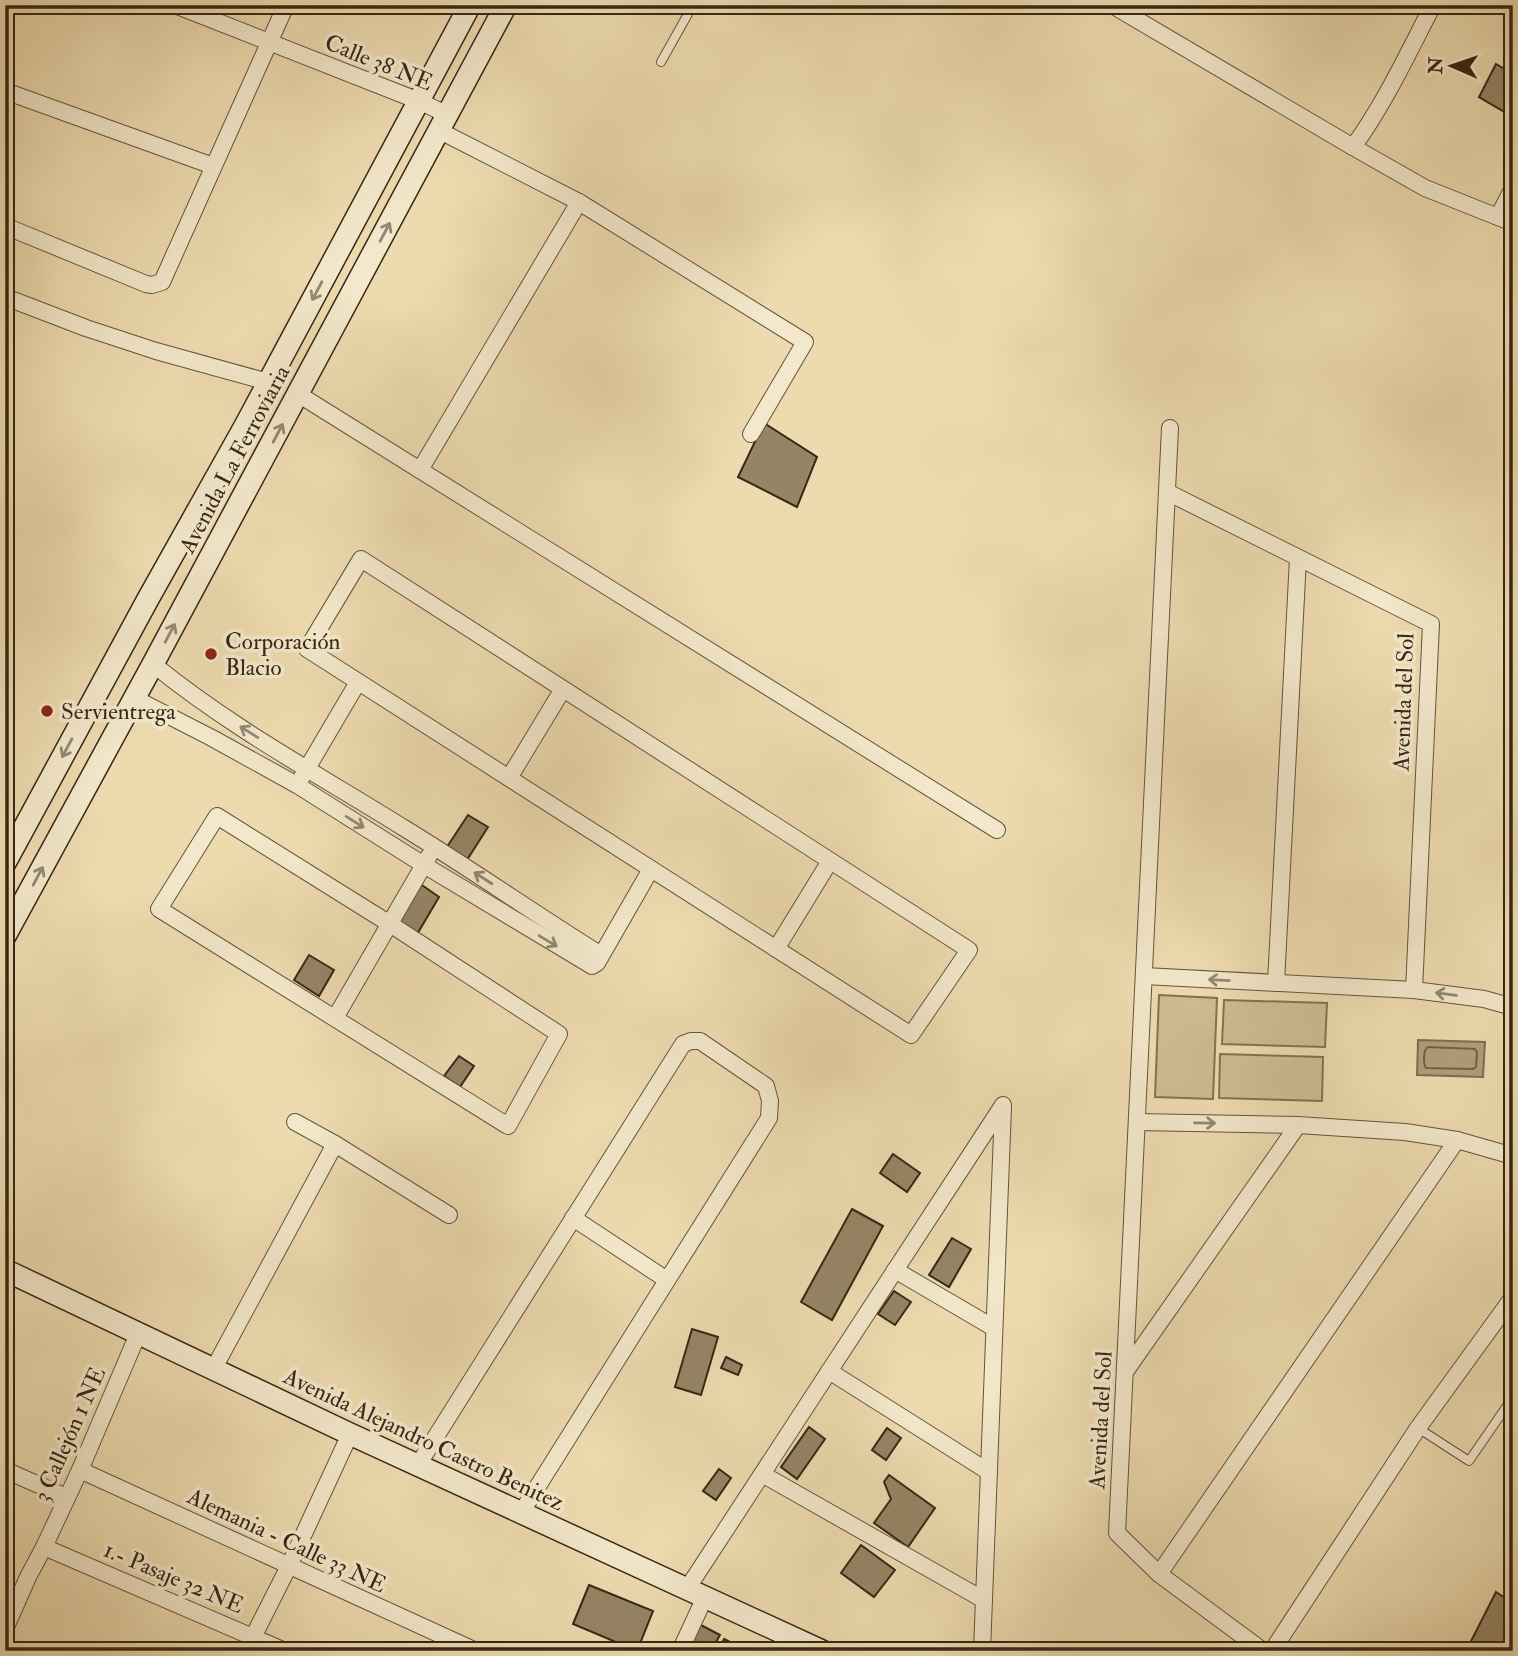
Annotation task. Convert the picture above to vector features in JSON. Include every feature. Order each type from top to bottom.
[{"type":"main road","name":"Avenida La Ferroviaria","points":[[5,863],[470,5]]},
{"type":"main road","points":[[480,55],[471,59],[465,57],[462,52],[463,42],[484,5]]},
{"type":"main road","name":"Avenida La Ferroviaria","points":[[5,936],[506,5]]},
{"type":"main road","name":"Avenida Alejandro Castro Benitez","points":[[5,1270],[350,1434],[822,1651]]},
{"type":"street","name":"Calle 38 NE","points":[[175,5],[419,101],[444,123],[579,202],[804,342],[751,434]]},
{"type":"street","points":[[5,226],[146,284],[157,285],[162,282],[286,5]]},
{"type":"street","points":[[1112,5],[1425,188],[1505,220],[1513,188]]},
{"type":"street","points":[[1353,147],[1388,91],[1433,5]]},
{"type":"street","points":[[5,91],[213,166]]},
{"type":"street","points":[[420,470],[579,202]]},
{"type":"street","points":[[5,297],[156,351],[268,382]]},
{"type":"street","points":[[299,394],[997,830]]},
{"type":"street","name":"Avenida del Sol","points":[[1170,428],[1118,1533],[1159,1574],[1263,1651]]},
{"type":"street","name":"Avenida del Sol","points":[[1167,492],[1431,624],[1414,990]]},
{"type":"street","points":[[1276,983],[1298,558]]},
{"type":"street","points":[[361,559],[564,689],[969,950],[911,1035],[307,649],[361,559]]},
{"type":"street","points":[[153,664],[227,718],[435,847],[601,955]]},
{"type":"street","points":[[297,785],[358,682]]},
{"type":"street","points":[[509,778],[564,689]]},
{"type":"street","points":[[134,698],[297,785],[592,966],[597,963],[651,869]]},
{"type":"street","points":[[217,816],[390,924],[559,1034],[508,1126],[159,909],[217,816]]},
{"type":"street","points":[[335,1018],[435,847]]},
{"type":"street","points":[[776,949],[830,861]]},
{"type":"street","points":[[1144,976],[1414,990],[1484,999],[1513,1007]]},
{"type":"street","points":[[418,1465],[683,1044],[700,1041],[766,1086],[770,1101],[769,1118],[521,1513]]},
{"type":"street","points":[[680,1651],[696,1593],[762,1474],[1003,1105],[982,1651]]},
{"type":"street","points":[[295,1122],[449,1215]]},
{"type":"street","points":[[1137,1122],[1298,1125],[1405,1132],[1457,1140],[1513,1156]]},
{"type":"street","points":[[1125,1372],[1298,1125]]},
{"type":"street","points":[[1159,1574],[1457,1140]]},
{"type":"street","points":[[213,1370],[335,1144]]},
{"type":"street","points":[[573,1219],[667,1280]]},
{"type":"street","points":[[895,1270],[994,1328]]},
{"type":"street","points":[[1272,1651],[1418,1428],[1513,1297]]},
{"type":"street","name":"3 Callejón 1 NE","points":[[5,1629],[79,1470],[138,1334]]},
{"type":"street","points":[[829,1371],[989,1472]]},
{"type":"street","points":[[250,1644],[350,1434]]},
{"type":"street","points":[[5,1469],[66,1497]]},
{"type":"street","name":"Alemania - Calle 33 NE","points":[[79,1470],[476,1651]]},
{"type":"street","points":[[762,1474],[984,1600]]},
{"type":"street","name":"1.- Pasaje 32 NE","points":[[44,1547],[250,1644],[285,1651]]},
{"type":"lane","points":[[661,62],[693,5]]},
{"type":"lane","points":[[1418,1428],[1469,1461],[1513,1397]]},
{"type":"shaded area","points":[[1159,995],[1217,998],[1213,1099],[1155,1097]]},
{"type":"shaded area","points":[[1224,1000],[1327,1003],[1325,1047],[1222,1044]]},
{"type":"shaded area","points":[[1220,1054],[1323,1057],[1322,1101],[1219,1098]]},
{"type":"water","points":[[1418,1040],[1485,1042],[1483,1077],[1417,1075]]},
{"type":"building","points":[[1496,64],[1513,74],[1513,117],[1479,97]]},
{"type":"building","points":[[764,423],[817,457],[797,507],[738,477]]},
{"type":"building","points":[[468,815],[488,827],[465,863],[445,850]]},
{"type":"building","points":[[419,883],[439,897],[416,936],[396,924]]},
{"type":"building","points":[[309,955],[334,970],[319,996],[294,980]]},
{"type":"building","points":[[459,1056],[474,1066],[460,1087],[444,1076]]},
{"type":"building","points":[[893,1154],[920,1173],[907,1192],[880,1173]]},
{"type":"building","points":[[852,1209],[883,1226],[832,1320],[801,1302]]},
{"type":"building","points":[[952,1238],[971,1249],[949,1287],[929,1275]]},
{"type":"building","points":[[894,1291],[911,1302],[895,1325],[878,1314]]},
{"type":"building","points":[[692,1329],[718,1337],[701,1395],[675,1387]]},
{"type":"building","points":[[726,1357],[742,1365],[738,1375],[721,1368]]},
{"type":"building","points":[[809,1427],[825,1439],[797,1479],[781,1467]]},
{"type":"building","points":[[887,1428],[901,1438],[886,1460],[872,1450]]},
{"type":"building","points":[[719,1469],[731,1478],[716,1500],[703,1491]]},
{"type":"building","points":[[889,1475],[935,1508],[908,1547],[874,1523],[891,1499],[884,1482]]},
{"type":"building","points":[[861,1545],[895,1570],[874,1597],[841,1573]]},
{"type":"building","points":[[589,1585],[653,1611],[637,1651],[573,1624]]},
{"type":"building","points":[[1496,1592],[1513,1603],[1513,1651],[1466,1651]]},
{"type":"building","points":[[697,1623],[720,1635],[711,1651],[690,1651],[684,1648]]},
{"type":"building","points":[[724,1639],[742,1648],[741,1651],[718,1651]]},
{"type":"place","name":"Corporación Blacio","points":[[211,654]]},
{"type":"place","name":"Servientrega","points":[[47,711]]}]
